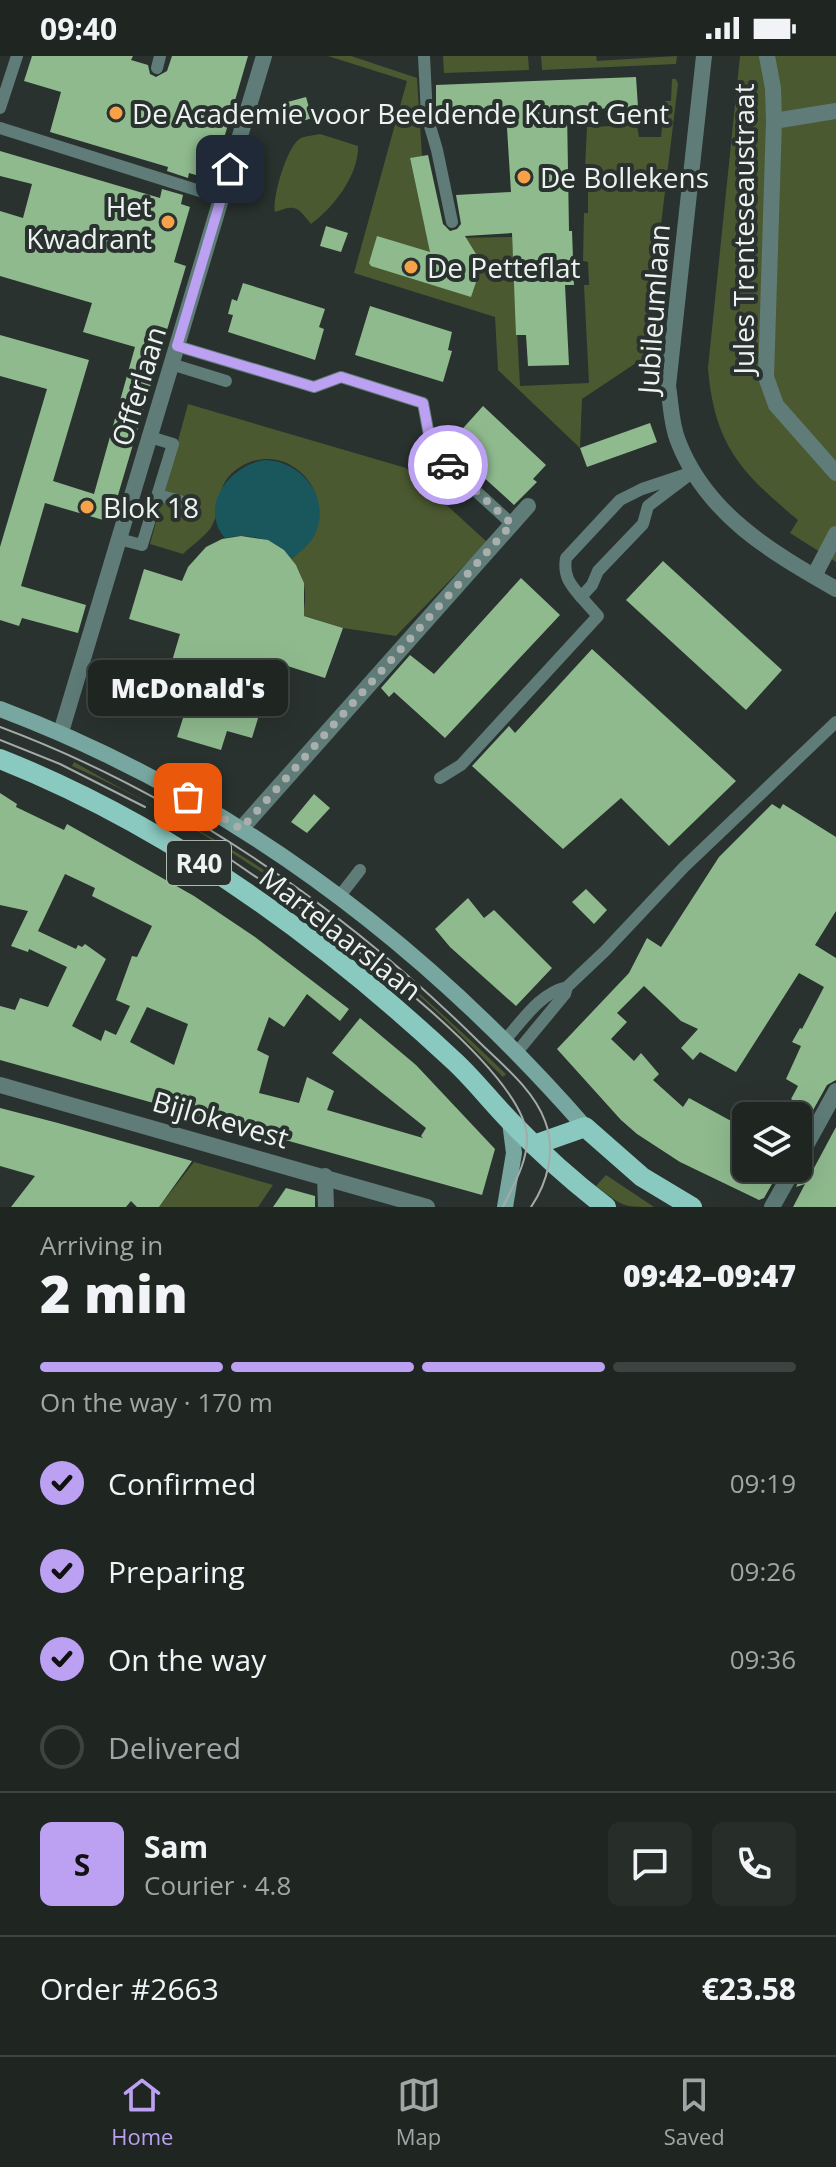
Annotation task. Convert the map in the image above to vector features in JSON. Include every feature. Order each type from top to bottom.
[{"type":"main road","name":"Martelaarslaan","points":[[0,759],[124,816],[302,931],[456,1062],[510,1122],[606,1207]]},
{"type":"main road","name":"Martelaarslaan","points":[[585,1127],[642,1177],[692,1207]]},
{"type":"main road","points":[[534,1145],[585,1127]]},
{"type":"street","name":"Offerlaan","points":[[61,732],[264,56]]},
{"type":"street","name":"Jubileumlaan","points":[[704,56],[668,386],[677,439],[693,472],[712,498],[743,530],[775,554],[836,589]]},
{"type":"street","name":"Jules Trenteseaustraat","points":[[767,56],[773,88],[774,121],[766,377],[776,405],[833,464]]},
{"type":"street","points":[[774,121],[836,111]]},
{"type":"street","points":[[241,829],[528,506]]},
{"type":"street","points":[[814,576],[836,534]]},
{"type":"street","name":"Martelaarslaan","points":[[0,709],[61,732],[161,781],[241,829],[339,897],[421,960],[511,1046],[585,1127]]},
{"type":"street","name":"Bijlokevest","points":[[0,1085],[427,1207]]},
{"type":"street","points":[[812,1135],[836,1091]]},
{"type":"street","points":[[505,1207],[514,1153],[510,1122]]},
{"type":"street","points":[[514,1153],[534,1145]]},
{"type":"street","points":[[325,1176],[326,1207]]},
{"type":"street","points":[[772,1207],[786,1182]]},
{"type":"lane","points":[[0,108],[17,56]]},
{"type":"lane","points":[[424,56],[427,116],[452,222]]},
{"type":"lane","points":[[0,128],[128,162],[222,198]]},
{"type":"lane","points":[[177,346],[314,387],[341,377],[423,403],[432,451],[512,524]]},
{"type":"lane","points":[[171,364],[226,381]]},
{"type":"lane","points":[[119,539],[142,545],[158,495],[173,444],[150,437]]},
{"type":"lane","points":[[440,778],[461,765],[598,616],[569,582],[564,570],[566,558],[620,500],[693,472]]},
{"type":"lane","points":[[581,597],[592,585],[598,571],[643,524],[648,506],[693,472]]},
{"type":"lane","points":[[158,495],[180,501]]},
{"type":"lane","points":[[511,1046],[534,1007],[557,989],[567,987],[684,867],[836,722]]},
{"type":"lane","points":[[339,897],[360,870]]},
{"type":"green space","points":[[328,56],[351,56],[417,78],[422,156],[410,159],[425,228],[445,225],[455,238],[512,237],[520,386],[589,383],[584,285],[589,285],[588,262],[583,261],[584,213],[588,213],[588,191],[584,190],[587,127],[637,125],[639,137],[661,137],[665,101],[671,101],[672,79],[676,79],[678,84],[645,357],[582,399],[580,448],[498,370],[495,317],[354,273],[407,81]]},
{"type":"green space","points":[[443,56],[528,56],[529,70],[444,73]]},
{"type":"green space","points":[[541,56],[596,56],[597,61],[677,56],[676,64],[542,70]]},
{"type":"green space","points":[[740,56],[836,56],[836,562],[790,533],[798,520],[761,487],[734,455],[724,437],[711,394],[708,368]]},
{"type":"green space","points":[[320,134],[358,146],[357,157],[343,190],[311,224],[296,209],[275,212],[275,205],[282,172],[296,143],[301,138]]},
{"type":"green space","points":[[188,404],[406,468],[487,542],[396,636],[343,628],[302,615],[304,586],[291,559],[310,540],[318,519],[317,499],[309,481],[295,468],[278,460],[258,460],[229,476],[221,490],[210,529],[183,554],[150,544]]},
{"type":"green space","points":[[74,762],[201,832],[274,877],[394,971],[506,1074],[503,1077],[424,1000],[301,900],[212,840],[119,788],[72,766]]},
{"type":"green space","points":[[194,1162],[273,1185],[258,1207],[159,1207]]},
{"type":"green space","points":[[606,1175],[654,1207],[628,1206],[612,1198],[596,1186]]},
{"type":"water","points":[[265,460],[291,467],[311,485],[317,496],[320,509],[314,536],[291,559],[277,546],[261,539],[243,536],[225,538],[218,526],[215,513],[222,489],[240,470]]},
{"type":"building","points":[[32,56],[133,56],[131,60],[148,65],[150,74],[156,77],[167,71],[172,56],[248,56],[215,169],[209,168],[206,178],[189,173],[188,178],[167,171],[168,167],[50,132],[61,92],[24,81]]},
{"type":"building","points":[[636,77],[638,107],[567,110],[569,231],[572,231],[574,285],[565,285],[569,365],[528,366],[526,335],[516,335],[512,233],[465,236],[482,264],[471,297],[371,266],[369,263],[377,236],[430,252],[410,158],[428,155],[443,224],[450,231],[461,224],[456,195],[511,192],[506,112],[436,115],[436,85]]},
{"type":"building","points":[[306,97],[312,118],[291,125],[284,103]]},
{"type":"building","points":[[0,151],[160,198],[162,189],[183,195],[181,204],[190,207],[174,262],[186,266],[110,522],[45,503],[21,586],[86,605],[78,633],[22,618],[19,626],[0,620],[0,547],[47,389],[0,376],[0,335],[89,360],[53,481],[94,494],[135,347],[83,332],[92,303],[0,276],[0,211],[23,218],[32,184],[0,176]]},
{"type":"building","points":[[326,226],[348,233],[341,252],[320,246]]},
{"type":"building","points":[[243,283],[325,309],[319,327],[324,329],[315,360],[228,332],[233,315],[228,314],[232,299],[237,301]]},
{"type":"building","points":[[370,306],[452,332],[448,350],[452,351],[443,382],[355,355]]},
{"type":"building","points":[[483,406],[546,465],[533,479],[537,482],[514,505],[448,445]]},
{"type":"building","points":[[650,423],[657,442],[587,467],[580,448]]},
{"type":"building","points":[[241,536],[268,540],[284,550],[296,565],[304,583],[304,616],[343,628],[325,678],[275,662],[252,738],[227,731],[221,750],[177,737],[184,715],[158,708],[180,634],[129,619],[144,569],[182,581],[188,567],[206,547],[222,539]]},
{"type":"building","points":[[663,561],[782,670],[746,710],[626,600]]},
{"type":"building","points":[[521,578],[560,615],[445,738],[394,692],[389,697],[381,688],[410,655],[434,674]]},
{"type":"building","points":[[592,649],[736,781],[669,846],[621,798],[563,849],[472,766],[509,726],[515,733]]},
{"type":"building","points":[[0,793],[17,804],[16,807],[64,830],[67,824],[194,896],[255,937],[349,1009],[340,1021],[307,994],[284,1027],[269,1017],[257,1050],[269,1056],[259,1093],[299,1103],[307,1077],[334,1091],[327,1110],[423,1138],[421,1136],[426,1128],[332,1053],[360,1018],[416,1065],[495,1149],[482,1195],[0,1060],[0,1006],[15,1010],[20,998],[48,1007],[67,967],[29,949],[28,952],[11,946],[28,911],[0,905]],"holes":[[[65,874],[95,888],[92,896],[152,926],[137,957],[132,956],[116,1000],[130,1006],[116,1035],[105,1030],[101,1041],[72,1026],[106,959],[85,944],[82,947],[78,945],[76,949],[38,931]],[[147,1007],[188,1024],[174,1065],[130,1042]]]},
{"type":"building","points":[[314,794],[330,808],[307,833],[291,822]]},
{"type":"building","points":[[772,804],[780,809],[783,804],[836,837],[836,911],[815,945],[836,958],[836,1080],[827,1085],[812,1112],[812,1102],[791,1099],[798,1086],[786,1079],[801,1046],[792,1042],[824,987],[799,973],[736,1072],[700,1052],[693,1060],[681,1048],[698,1029],[681,1021],[644,986],[617,1013],[627,1022],[611,1039],[634,1061],[641,1053],[659,1074],[653,1080],[683,1107],[689,1098],[732,1121],[732,1182],[773,1182],[764,1198],[759,1200],[680,1162],[637,1134],[557,1049],[629,973],[647,938],[661,947],[719,857]]},
{"type":"building","points":[[586,889],[607,910],[594,924],[572,902]]},
{"type":"building","points":[[468,898],[484,918],[494,910],[552,968],[516,1006],[450,947],[435,929]]},
{"type":"building","points":[[0,1108],[192,1161],[159,1207],[137,1207],[131,1201],[126,1207],[11,1207],[35,1176],[0,1166]]},
{"type":"building","points":[[836,1127],[836,1207],[793,1207],[805,1184],[796,1187],[798,1182],[812,1182],[814,1168]]},
{"type":"building","points":[[286,1188],[315,1196],[315,1207],[273,1207]]},
{"type":"tram line","points":[[0,727],[66,754],[193,820],[312,899],[423,989],[514,1076],[540,1109],[548,1132],[550,1154],[546,1176],[531,1207]]},
{"type":"tram line","points":[[0,740],[60,764],[145,807]]},
{"type":"tram line","points":[[207,844],[285,897],[392,978],[487,1066],[516,1106],[527,1139],[522,1166],[503,1207]]},
{"type":"way so far","points":[[188,797],[241,829],[512,524],[448,465]]},
{"type":"place","name":"De Academie voor Beeldende Kunst Gent","points":[[116,113]]},
{"type":"place","name":"De Bollekens","points":[[524,177]]},
{"type":"place","name":"Het Kwadrant","points":[[168,222]]},
{"type":"place","name":"De Petteflat","points":[[411,267]]},
{"type":"place","name":"Blok 18","points":[[87,507]]},
{"type":"place","name":"McDonald's","points":[[188,797]]},
{"type":"route","points":[[230,169],[177,346],[314,387],[341,377],[423,403],[432,451],[448,465]]}]
